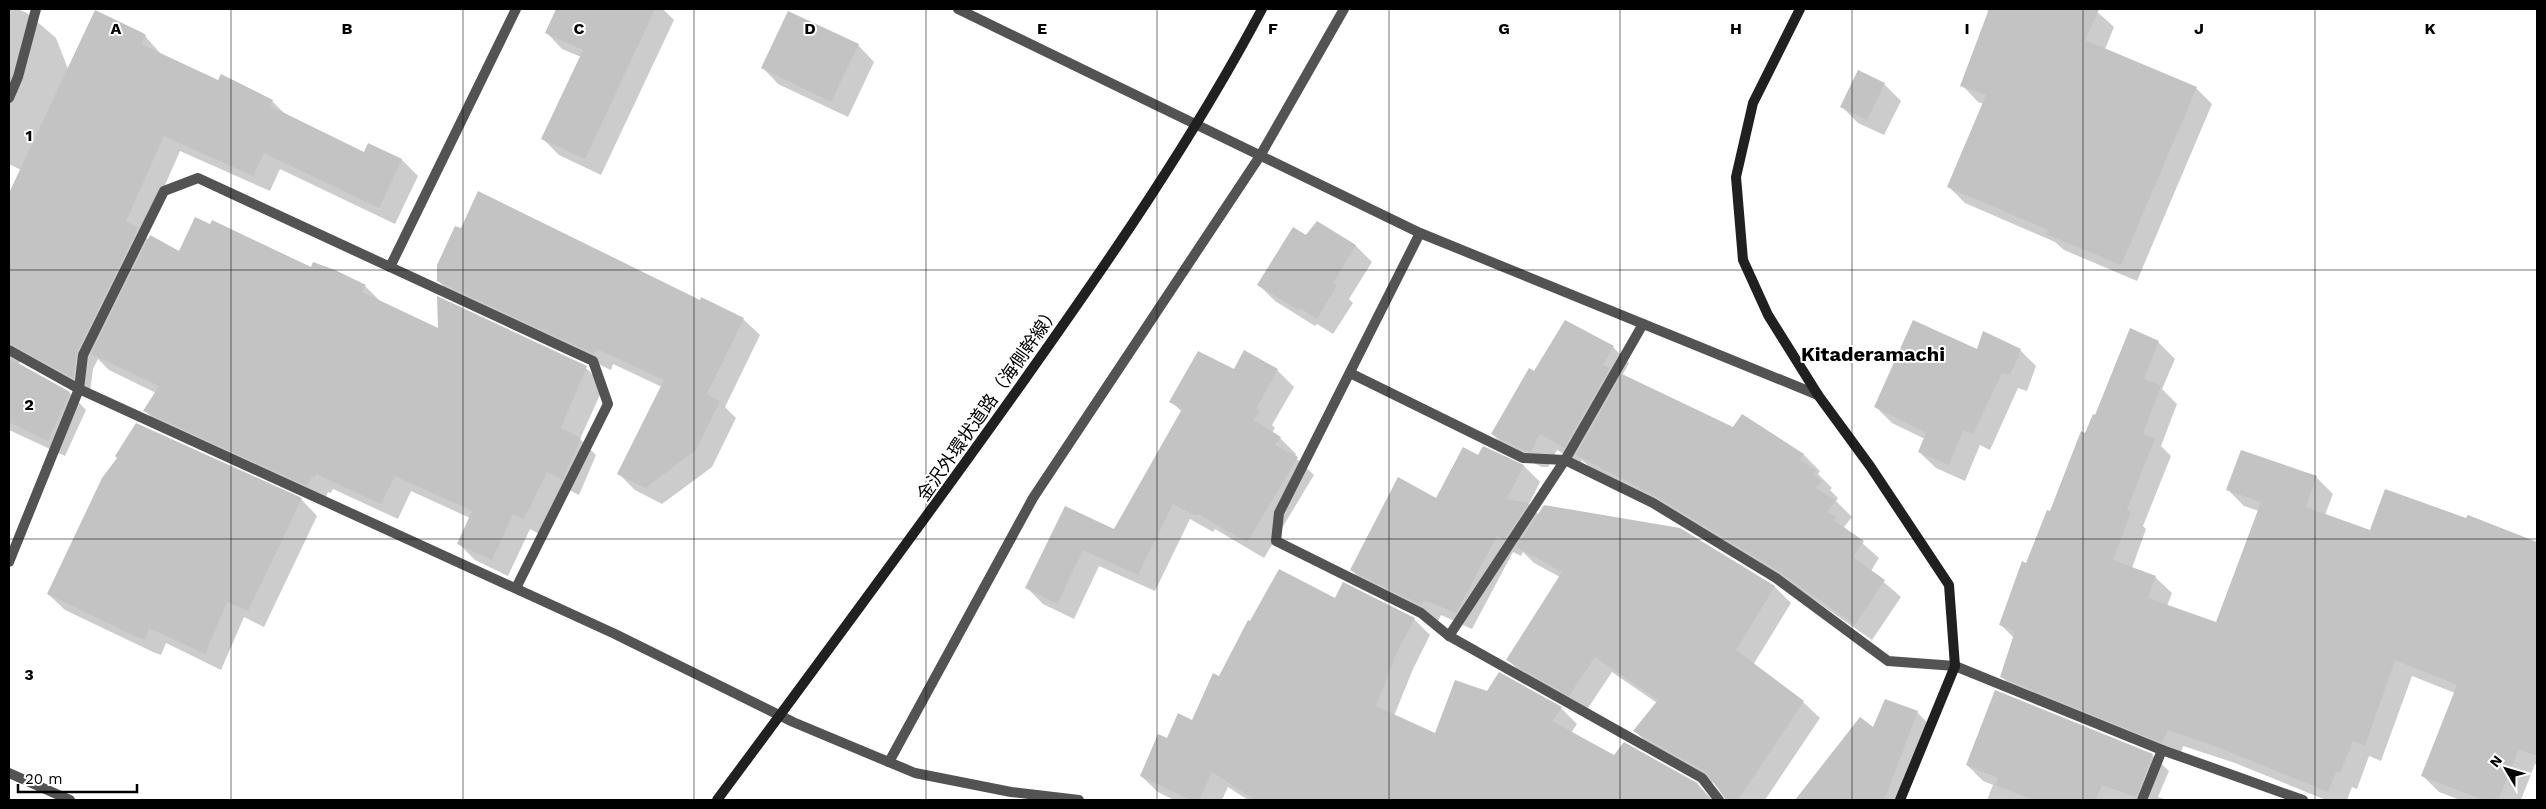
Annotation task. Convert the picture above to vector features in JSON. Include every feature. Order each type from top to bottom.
[{"type":"main road","name":"金沢外環状道路（海側幹線）","points":[[717,800],[914,535],[1127,234],[1227,74],[1262,9]]},
{"type":"main road","points":[[1800,9],[1753,103],[1736,177],[1743,260],[1768,315],[1818,395],[1875,474],[1949,585],[1955,666],[1900,800]]},
{"type":"street","points":[[9,98],[18,77],[36,9]]},
{"type":"street","points":[[390,267],[516,9]]},
{"type":"street","points":[[958,9],[1420,233],[1818,395]]},
{"type":"street","points":[[889,762],[1033,498],[1260,156],[1344,9]]},
{"type":"street","points":[[9,562],[79,389],[83,355],[164,191],[198,178],[593,360],[608,404],[516,588]]},
{"type":"street","points":[[1420,233],[1279,513],[1276,541],[1421,614],[1450,636],[1702,778],[1719,800]]},
{"type":"street","points":[[1450,636],[1565,460],[1643,324]]},
{"type":"street","points":[[9,350],[79,389],[516,588],[794,722],[915,774],[1011,792],[1079,800]]},
{"type":"street","points":[[1350,373],[1523,458],[1565,460],[1653,503],[1776,578],[1888,661],[1955,666],[2162,750],[2303,800]]},
{"type":"street","points":[[2142,800],[2162,750]]},
{"type":"street","points":[[9,773],[70,800]]},
{"type":"building","points":[[556,9],[655,9],[585,159],[541,139],[583,50],[545,33]]},
{"type":"building","points":[[1989,9],[2099,9],[2085,40],[2197,87],[2121,265],[2046,234],[2048,230],[1947,187],[1986,95],[1960,86]]},
{"type":"building","points":[[95,10],[146,35],[141,44],[218,80],[221,74],[273,100],[270,106],[364,152],[368,143],[402,159],[379,208],[264,153],[253,176],[164,136],[126,221],[138,228],[77,352],[73,378],[9,343],[9,193]]},
{"type":"building","points":[[788,11],[859,44],[831,102],[761,68]]},
{"type":"building","points":[[1858,70],[1885,83],[1867,120],[1840,107]]},
{"type":"building","points":[[478,191],[700,300],[701,297],[744,318],[707,394],[720,401],[696,450],[645,488],[617,474],[664,380],[597,349],[594,354],[437,281],[437,265],[455,226],[461,228]]},
{"type":"building","points":[[195,217],[210,224],[212,220],[311,267],[313,262],[335,270],[366,285],[362,292],[438,328],[437,296],[587,366],[561,428],[581,438],[563,480],[547,472],[524,519],[513,514],[492,560],[457,544],[472,511],[395,476],[381,504],[316,474],[315,477],[312,476],[307,486],[143,411],[159,386],[91,354],[150,235],[179,251]]},
{"type":"building","points":[[1317,221],[1356,245],[1333,283],[1337,285],[1317,319],[1300,308],[1298,310],[1257,285],[1293,227],[1306,235]]},
{"type":"building","points":[[1565,320],[1614,346],[1603,365],[1610,368],[1564,448],[1540,434],[1531,452],[1525,451],[1491,434],[1529,368],[1534,371]]},
{"type":"building","points":[[1913,320],[1977,349],[1983,331],[2021,349],[2010,375],[2002,373],[1973,434],[1963,430],[1949,465],[1918,452],[1926,433],[1874,407]]},
{"type":"building","points":[[2130,328],[2159,341],[2144,379],[2161,386],[2143,434],[2155,438],[2127,510],[2131,512],[2113,560],[2156,576],[2148,598],[2216,622],[2261,502],[2226,490],[2241,450],[2317,476],[2306,507],[2370,530],[2385,489],[2466,518],[2468,515],[2537,542],[2537,756],[2519,749],[2498,800],[2484,800],[2421,776],[2457,685],[2395,660],[2365,746],[2353,741],[2340,773],[2336,772],[2328,792],[2217,747],[2168,730],[2162,743],[2000,677],[2015,631],[1999,625],[2022,561],[2026,563],[2047,510],[2050,511],[2081,431],[2085,433],[2093,414],[2095,415]]},
{"type":"building","points":[[1244,350],[1278,369],[1256,409],[1260,411],[1253,420],[1281,437],[1275,445],[1298,457],[1247,542],[1198,514],[1196,516],[1173,504],[1138,575],[1083,550],[1057,604],[1025,588],[1065,506],[1114,529],[1182,409],[1169,402],[1198,351],[1234,369]]},
{"type":"building","points":[[9,358],[70,392],[48,441],[9,422]]},
{"type":"building","points":[[1622,374],[1733,427],[1742,414],[1804,454],[1800,460],[1816,470],[1813,475],[1822,481],[1816,488],[1836,500],[1827,512],[1836,517],[1833,520],[1864,541],[1853,557],[1885,580],[1855,625],[1780,572],[1657,497],[1576,455]]},
{"type":"building","points":[[136,423],[302,498],[248,611],[227,602],[205,654],[149,628],[145,640],[47,594],[102,478],[117,458],[115,456]]},
{"type":"building","points":[[1483,446],[1524,465],[1507,499],[1529,503],[1504,540],[1497,536],[1456,613],[1424,600],[1421,605],[1350,570],[1398,477],[1436,498],[1463,447],[1478,455]]},
{"type":"building","points":[[1544,505],[1680,528],[1775,586],[1736,650],[1804,701],[1738,800],[1726,800],[1706,772],[1633,731],[1658,700],[1595,657],[1569,696],[1506,660],[1562,572],[1516,547]]},
{"type":"building","points":[[1279,569],[1335,598],[1343,582],[1415,618],[1397,652],[1376,706],[1435,733],[1455,680],[1487,691],[1499,672],[1562,707],[1552,721],[1614,755],[1624,742],[1697,783],[1710,800],[1255,800],[1212,772],[1199,800],[1191,800],[1140,776],[1158,734],[1167,738],[1178,713],[1192,720],[1213,673],[1219,676],[1248,620],[1250,621]]},
{"type":"building","points":[[1995,690],[2153,754],[2136,797],[2102,785],[2096,800],[2034,800],[1995,785],[1998,778],[1966,765]]},
{"type":"building","points":[[1885,699],[1918,711],[1884,800],[1795,800],[1860,717],[1873,727]]},
{"type":"district","name":"Kitaderamachi","points":[[1873,354]]}]
